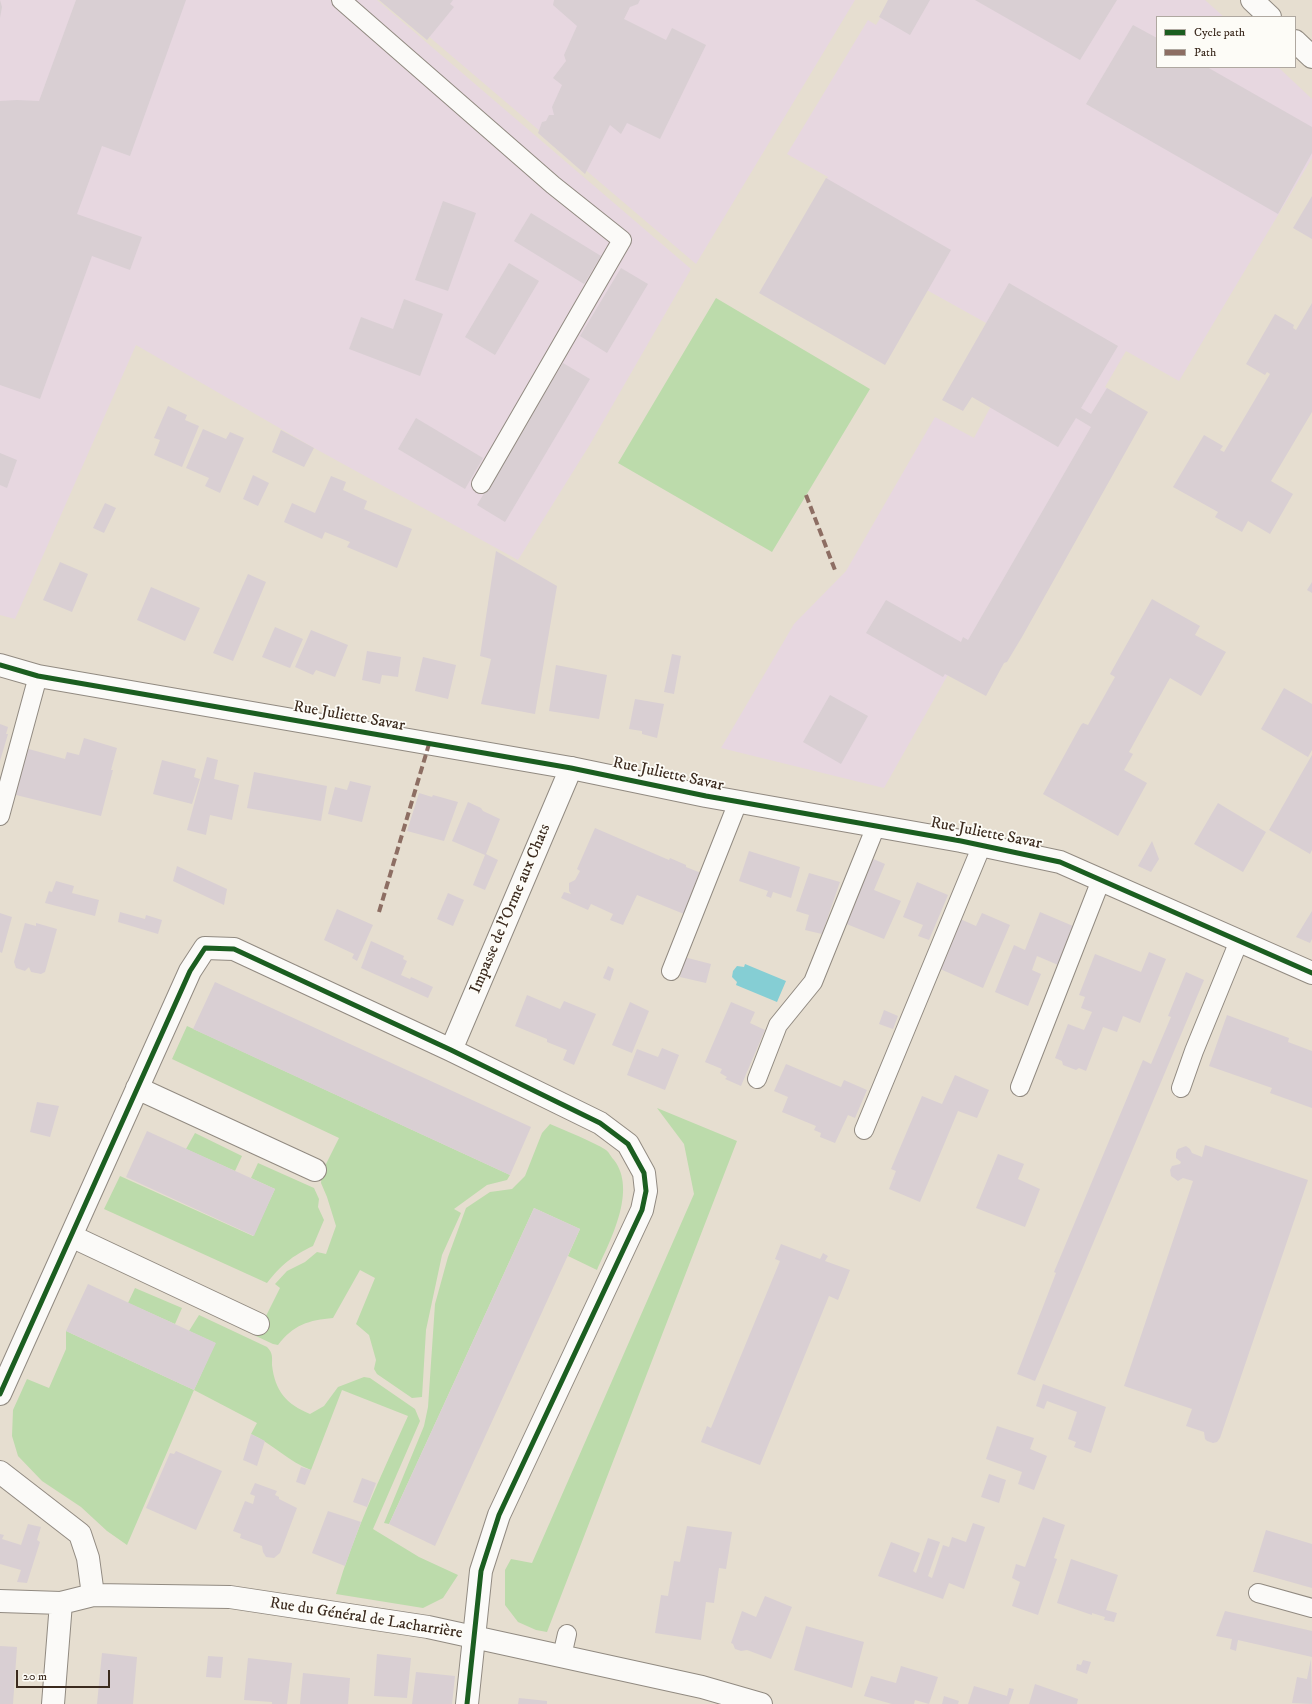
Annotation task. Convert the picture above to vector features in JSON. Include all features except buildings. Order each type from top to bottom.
[{"type":"street","points":[[1252,0],[1269,16]]},
{"type":"street","points":[[1296,42],[1312,57]]},
{"type":"street","name":"Rue Juliette Savar","points":[[0,664],[38,676],[571,768],[738,802],[982,845],[1060,862],[1312,973]]},
{"type":"street","name":"Impasse de l'Orme aux Chats","points":[[451,1050],[571,768]]},
{"type":"street","points":[[0,1394],[190,971],[206,948],[234,949],[451,1050],[600,1123],[628,1144],[644,1173],[646,1191],[642,1210],[499,1515],[481,1571],[466,1704]]},
{"type":"street","points":[[137,1088],[315,1170]]},
{"type":"street","points":[[71,1236],[258,1324]]},
{"type":"street","points":[[0,1472],[80,1534],[88,1558],[92,1595]]},
{"type":"street","name":"Rue du Général de Lacharrière","points":[[0,1601],[61,1604],[92,1595],[230,1597],[428,1627],[473,1636],[702,1687],[761,1704]]},
{"type":"street","points":[[53,1704],[61,1604]]},
{"type":"lane","points":[[341,0],[553,185],[622,240],[481,484]]},
{"type":"lane","points":[[0,816],[38,676]]},
{"type":"lane","points":[[670,971],[738,802]]},
{"type":"lane","points":[[757,1080],[778,1025],[813,982],[876,826]]},
{"type":"lane","points":[[864,1130],[982,845]]},
{"type":"lane","points":[[1020,1087],[1101,880]]},
{"type":"lane","points":[[1181,1088],[1239,941]]},
{"type":"lane","points":[[1258,1593],[1312,1608]]},
{"type":"lane","points":[[562,1656],[567,1634]]},
{"type":"shaded area","points":[[0,0],[377,0],[691,269],[589,446],[518,560],[314,448],[136,345],[15,619],[0,615]]},
{"type":"shaded area","points":[[386,0],[855,0],[696,264]]},
{"type":"shaded area","points":[[891,0],[1205,0],[1223,16],[1156,16],[1156,68],[1279,68],[1312,99],[1312,158],[1179,381],[1126,351],[1105,387],[1145,413],[950,671],[884,788],[721,748],[794,624],[846,571],[935,417],[974,438],[991,406],[988,324],[925,289],[762,291],[828,177],[787,154],[868,20],[876,25]]},
{"type":"green space","points":[[716,298],[870,389],[772,552],[618,463]]},
{"type":"green space","points":[[187,1026],[510,1175],[507,1180],[487,1185],[454,1209],[461,1213],[442,1255],[426,1330],[422,1397],[412,1398],[377,1374],[374,1369],[376,1360],[369,1335],[356,1324],[375,1278],[360,1270],[333,1318],[316,1320],[302,1325],[284,1338],[278,1345],[256,1336],[280,1288],[275,1284],[287,1271],[305,1262],[317,1252],[326,1254],[336,1226],[321,1183],[322,1172],[339,1138],[172,1059]]},
{"type":"green space","points":[[657,1108],[737,1141],[547,1632],[536,1630],[518,1622],[505,1605],[505,1570],[511,1559],[532,1563],[694,1194],[684,1144]]},
{"type":"green space","points":[[550,1124],[606,1150],[614,1160],[620,1172],[623,1185],[622,1200],[615,1229],[609,1244],[597,1270],[568,1256],[580,1229],[534,1208],[389,1524],[384,1523],[424,1426],[428,1407],[435,1304],[448,1257],[466,1208],[490,1192],[512,1189],[525,1176],[542,1133]]},
{"type":"green space","points":[[195,1133],[242,1156],[235,1171],[186,1149]]},
{"type":"green space","points":[[258,1163],[314,1188],[319,1199],[318,1207],[324,1220],[313,1246],[299,1253],[287,1262],[267,1283],[104,1209],[120,1176],[253,1236],[275,1189],[251,1178]]},
{"type":"green space","points":[[135,1288],[182,1308],[175,1324],[128,1303]]},
{"type":"green space","points":[[199,1315],[267,1347],[271,1353],[276,1382],[283,1396],[294,1406],[310,1414],[324,1406],[338,1387],[364,1377],[370,1378],[415,1409],[420,1421],[373,1529],[419,1557],[458,1575],[443,1598],[423,1608],[336,1594],[351,1548],[408,1416],[342,1390],[311,1470],[303,1467],[251,1434],[257,1423],[194,1390],[215,1343],[189,1331]]},
{"type":"green space","points":[[66,1331],[194,1390],[127,1545],[107,1531],[81,1507],[42,1481],[18,1456],[12,1436],[13,1410],[27,1379],[49,1388],[66,1349]]},
{"type":"water","points":[[745,964],[786,981],[777,1002],[736,985],[737,982],[732,977],[733,971],[737,966],[744,967]]},
{"type":"marked path","points":[[806,495],[835,570]]},
{"type":"marked path","points":[[379,912],[429,744]]},
{"type":"cycle path","points":[[0,665],[38,676],[571,768],[706,796],[961,841],[1060,862],[1312,973]]},
{"type":"cycle path","points":[[0,1394],[190,971],[205,948],[234,949],[451,1050],[600,1123],[628,1144],[644,1173],[646,1191],[642,1210],[499,1515],[481,1571],[467,1704]]}]
